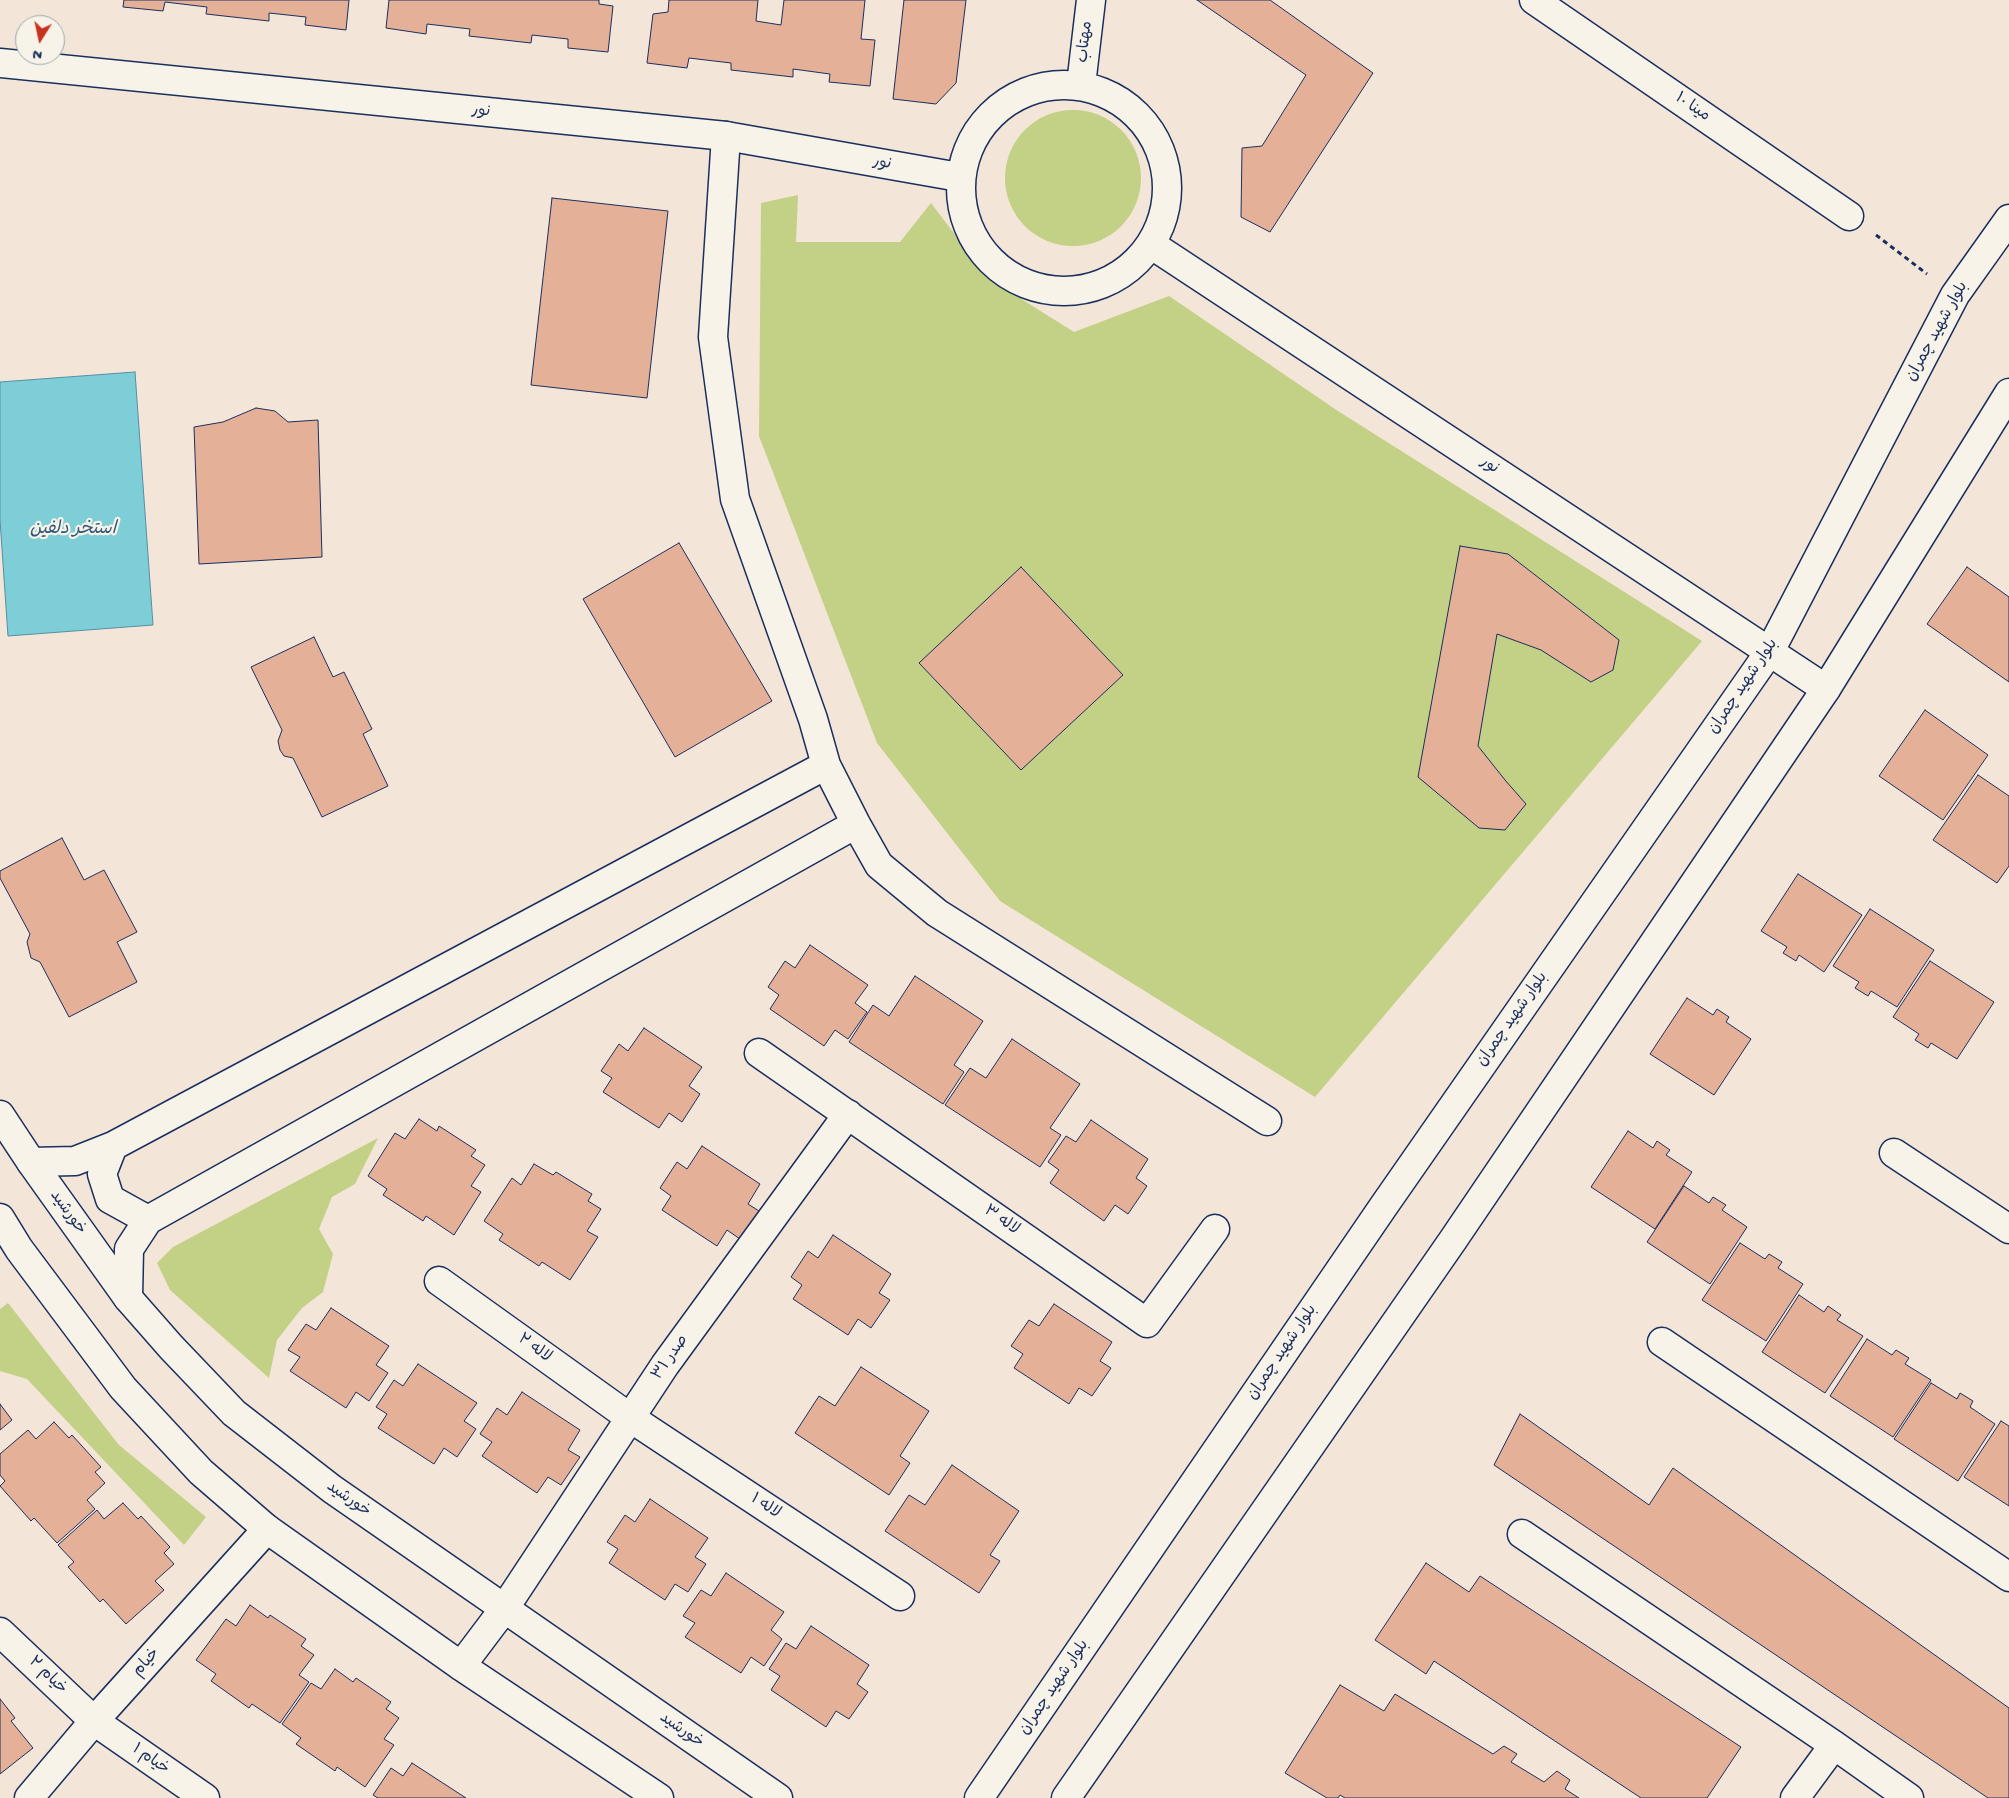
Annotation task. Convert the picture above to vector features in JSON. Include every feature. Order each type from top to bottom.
[{"type":"street","name":"مهتاب","points":[[1081,85],[1091,0]]},
{"type":"street","name":"مینا ۱۰","points":[[1534,0],[1849,216]]},
{"type":"street","name":"نور","points":[[0,63],[726,136],[959,177]]},
{"type":"street","points":[[1081,85],[1128,106],[1151,130],[1165,163],[1168,203],[1152,245],[1129,270],[1098,287],[1058,292],[1024,285],[990,262],[968,231],[959,177],[975,133],[1001,104],[1036,87],[1081,85]]},
{"type":"street","points":[[726,136],[714,337],[735,499],[813,719],[826,765],[856,824],[879,865],[937,913],[1267,1121]]},
{"type":"street","name":"بلوار شهید چمران","points":[[979,1798],[1383,1207],[1770,651],[1955,295],[2009,219]]},
{"type":"street","name":"نور","points":[[1152,245],[1826,689]]},
{"type":"street","points":[[1066,1798],[1448,1248],[1826,689],[2009,393]]},
{"type":"street","points":[[31,1162],[75,1161],[113,1146],[826,765]]},
{"type":"street","points":[[128,1298],[129,1250],[148,1220],[856,824]]},
{"type":"street","name":"لاله ۳","points":[[759,1053],[1147,1323],[1215,1229]]},
{"type":"street","name":"صدر ۳۱","points":[[461,1666],[504,1609],[665,1365],[848,1114]]},
{"type":"street","name":"خورشید","points":[[0,1115],[31,1162],[128,1298],[171,1347],[234,1413],[332,1489],[778,1798]]},
{"type":"street","points":[[113,1146],[102,1174],[110,1199],[148,1220]]},
{"type":"street","points":[[1894,1153],[2009,1230]]},
{"type":"street","points":[[0,1218],[19,1249],[123,1388],[201,1472],[267,1529],[461,1666],[659,1798]]},
{"type":"street","name":"لاله ۲","points":[[439,1281],[629,1417]]},
{"type":"street","points":[[1662,1342],[2009,1577]]},
{"type":"street","name":"لاله ۱","points":[[629,1417],[900,1596]]},
{"type":"street","name":"خیام","points":[[29,1798],[94,1722],[267,1529]]},
{"type":"street","points":[[1522,1534],[1834,1745],[1909,1798]]},
{"type":"street","name":"خیام ۲","points":[[0,1632],[94,1722]]},
{"type":"street","name":"خیام ۱","points":[[94,1722],[205,1798]]},
{"type":"street","points":[[1795,1798],[1834,1745]]},
{"type":"path","points":[[1849,216],[1955,295]]},
{"type":"green space","points":[[1073,110],[1099,115],[1111,121],[1121,130],[1130,140],[1136,152],[1141,178],[1136,204],[1130,216],[1121,226],[1111,235],[1099,241],[1073,246],[1047,241],[1035,235],[1025,226],[1016,216],[1010,204],[1005,178],[1010,152],[1016,140],[1025,130],[1035,121],[1047,115]]},
{"type":"green space","points":[[798,195],[796,242],[900,242],[931,203],[988,278],[1074,332],[1169,296],[1338,411],[1702,641],[1315,1097],[1000,901],[877,743],[759,436],[761,203]]},
{"type":"green space","points":[[378,1138],[355,1184],[332,1197],[319,1229],[333,1254],[323,1292],[302,1308],[277,1340],[269,1378],[170,1290],[157,1263],[173,1247]]},
{"type":"green space","points":[[8,1303],[119,1445],[206,1517],[184,1545],[27,1379],[0,1371],[0,1309]]},
{"type":"water","name":"استخر دلفین","points":[[135,372],[153,625],[8,636],[0,520],[0,382]]},
{"type":"building","points":[[124,0],[349,0],[346,30],[305,25],[306,17],[269,13],[269,21],[206,14],[207,7],[165,2],[163,11],[123,7]]},
{"type":"building","points":[[389,0],[599,0],[599,4],[613,6],[608,52],[568,48],[568,39],[532,35],[531,43],[469,36],[470,29],[427,24],[426,34],[386,28]]},
{"type":"building","points":[[669,0],[758,0],[756,21],[781,25],[784,0],[865,0],[861,39],[875,40],[870,86],[829,82],[830,74],[793,69],[793,77],[731,70],[731,63],[689,58],[687,68],[647,63],[653,14],[668,12]]},
{"type":"building","points":[[904,0],[966,0],[956,83],[936,104],[893,99]]},
{"type":"building","points":[[1197,0],[1270,0],[1373,73],[1270,232],[1241,217],[1242,148],[1262,146],[1306,75]]},
{"type":"building","points":[[552,198],[668,211],[647,398],[531,385]]},
{"type":"building","points":[[256,408],[275,411],[288,422],[318,420],[322,557],[199,564],[194,427],[223,422]]},
{"type":"building","points":[[679,543],[772,701],[675,757],[583,599]]},
{"type":"building","points":[[1460,546],[1508,554],[1619,640],[1613,670],[1591,682],[1541,650],[1497,634],[1478,746],[1526,804],[1505,830],[1479,828],[1418,777]]},
{"type":"building","points":[[1021,567],[1123,675],[1021,770],[919,663]]},
{"type":"building","points":[[1967,567],[2009,597],[2009,682],[1927,624]]},
{"type":"building","points":[[314,637],[333,677],[344,672],[372,729],[363,734],[388,786],[322,817],[293,758],[284,756],[280,750],[278,741],[282,730],[251,667]]},
{"type":"building","points":[[1925,710],[1988,755],[1943,820],[1879,776]]},
{"type":"building","points":[[1978,775],[2009,796],[2009,866],[1997,883],[1933,840]]},
{"type":"building","points":[[62,838],[84,880],[104,870],[137,932],[117,942],[137,982],[69,1017],[40,962],[31,958],[27,942],[30,934],[0,878],[0,871]]},
{"type":"building","points":[[1798,874],[1862,915],[1824,972],[1799,955],[1796,961],[1783,953],[1787,947],[1761,931]]},
{"type":"building","points":[[1870,909],[1934,950],[1897,1007],[1871,991],[1868,996],[1855,988],[1859,982],[1833,966]]},
{"type":"building","points":[[810,945],[868,985],[855,1003],[867,1012],[848,1039],[835,1030],[824,1046],[770,1009],[779,995],[768,987],[785,961],[795,968]]},
{"type":"building","points":[[1930,961],[1994,1002],[1957,1059],[1931,1043],[1928,1048],[1915,1040],[1919,1034],[1893,1017]]},
{"type":"building","points":[[915,976],[983,1021],[954,1065],[964,1072],[943,1104],[849,1042],[873,1005],[889,1016]]},
{"type":"building","points":[[1687,998],[1713,1015],[1717,1009],[1729,1017],[1726,1022],[1751,1039],[1714,1095],[1650,1054]]},
{"type":"building","points":[[644,1028],[702,1067],[689,1086],[700,1094],[682,1122],[669,1113],[659,1128],[603,1092],[612,1078],[601,1071],[619,1044],[628,1051]]},
{"type":"building","points":[[1012,1039],[1080,1084],[1050,1128],[1061,1135],[1040,1167],[945,1105],[970,1068],[986,1078]]},
{"type":"building","points":[[419,1119],[437,1131],[439,1126],[476,1150],[471,1156],[485,1165],[471,1186],[481,1192],[454,1235],[426,1216],[423,1221],[383,1195],[387,1189],[368,1176],[395,1133],[405,1139]]},
{"type":"building","points":[[1091,1120],[1148,1159],[1136,1178],[1147,1186],[1128,1214],[1115,1205],[1104,1221],[1050,1183],[1059,1170],[1048,1162],[1066,1136],[1076,1142]]},
{"type":"building","points":[[1628,1131],[1653,1148],[1657,1141],[1670,1150],[1666,1155],[1692,1172],[1655,1229],[1591,1187]]},
{"type":"building","points":[[702,1146],[760,1184],[748,1204],[759,1211],[740,1239],[727,1230],[717,1246],[662,1210],[671,1196],[660,1188],[677,1162],[687,1169]]},
{"type":"building","points":[[534,1164],[553,1175],[556,1172],[592,1194],[588,1201],[601,1209],[587,1231],[598,1237],[570,1280],[542,1262],[539,1266],[499,1240],[503,1234],[484,1221],[512,1178],[521,1185]]},
{"type":"building","points":[[1684,1186],[1709,1203],[1713,1197],[1726,1205],[1722,1210],[1747,1227],[1710,1284],[1647,1242]]},
{"type":"building","points":[[833,1235],[891,1274],[879,1293],[890,1300],[871,1328],[858,1319],[848,1335],[793,1299],[802,1285],[791,1277],[808,1251],[818,1258]]},
{"type":"building","points":[[1740,1243],[1765,1259],[1769,1254],[1782,1262],[1778,1268],[1803,1284],[1766,1341],[1702,1300]]},
{"type":"building","points":[[1799,1295],[1824,1312],[1828,1306],[1841,1315],[1837,1320],[1863,1336],[1825,1393],[1762,1352]]},
{"type":"building","points":[[1054,1304],[1112,1342],[1100,1361],[1111,1368],[1092,1396],[1079,1388],[1069,1404],[1014,1368],[1023,1354],[1011,1346],[1029,1320],[1039,1326]]},
{"type":"building","points":[[331,1308],[389,1346],[376,1365],[388,1373],[369,1401],[356,1392],[346,1408],[290,1371],[300,1357],[288,1350],[306,1324],[316,1330]]},
{"type":"building","points":[[1867,1339],[1892,1355],[1896,1350],[1909,1358],[1905,1364],[1931,1380],[1893,1437],[1830,1396]]},
{"type":"building","points":[[418,1364],[477,1403],[464,1421],[476,1429],[457,1457],[444,1448],[434,1464],[378,1428],[387,1414],[376,1407],[394,1380],[403,1386]]},
{"type":"building","points":[[861,1367],[929,1411],[900,1456],[910,1463],[889,1495],[795,1433],[819,1396],[835,1406]]},
{"type":"building","points":[[1931,1383],[1957,1399],[1960,1393],[1973,1401],[1970,1407],[1995,1424],[1958,1481],[1894,1439]]},
{"type":"building","points":[[522,1392],[580,1430],[568,1450],[580,1457],[561,1485],[548,1477],[537,1493],[482,1456],[492,1442],[480,1434],[497,1408],[507,1415]]},
{"type":"building","points":[[0,1404],[12,1420],[0,1430]]},
{"type":"building","points":[[1520,1414],[1649,1505],[1673,1468],[2009,1708],[2009,1798],[1988,1798],[1494,1465]]},
{"type":"building","points":[[2001,1421],[2009,1426],[2009,1506],[1964,1477]]},
{"type":"building","points":[[54,1422],[69,1438],[72,1435],[101,1467],[95,1472],[105,1483],[87,1500],[95,1509],[57,1543],[34,1518],[31,1521],[0,1486],[5,1481],[0,1475],[0,1454],[28,1430],[36,1439]]},
{"type":"building","points":[[952,1465],[1019,1511],[990,1555],[1000,1561],[979,1593],[885,1531],[909,1495],[925,1505]]},
{"type":"building","points":[[650,1499],[708,1538],[695,1557],[706,1564],[688,1592],[675,1584],[665,1600],[609,1563],[618,1549],[607,1542],[625,1515],[635,1522]]},
{"type":"building","points":[[123,1503],[138,1519],[141,1516],[170,1547],[164,1553],[174,1564],[155,1581],[164,1590],[126,1624],[103,1599],[100,1602],[68,1567],[74,1562],[58,1545],[97,1510],[104,1519]]},
{"type":"building","points":[[1426,1563],[1469,1592],[1480,1576],[1741,1747],[1707,1798],[1641,1798],[1434,1661],[1426,1674],[1375,1640]]},
{"type":"building","points":[[726,1573],[784,1612],[771,1630],[782,1639],[764,1666],[751,1657],[741,1673],[685,1637],[695,1623],[683,1616],[701,1590],[711,1596]]},
{"type":"building","points":[[250,1605],[268,1618],[270,1615],[306,1639],[301,1646],[314,1655],[299,1675],[309,1682],[280,1723],[252,1704],[249,1708],[211,1681],[216,1674],[196,1660],[226,1619],[236,1626]]},
{"type":"building","points":[[811,1626],[869,1665],[857,1684],[868,1692],[849,1719],[836,1711],[826,1727],[771,1690],[780,1676],[769,1669],[786,1643],[796,1649]]},
{"type":"building","points":[[335,1669],[353,1682],[356,1678],[391,1702],[386,1709],[399,1718],[384,1739],[394,1745],[365,1787],[337,1767],[335,1771],[296,1744],[301,1738],[282,1724],[311,1683],[321,1689]]},
{"type":"building","points":[[1340,1685],[1384,1711],[1395,1694],[1493,1754],[1504,1746],[1517,1754],[1511,1762],[1544,1782],[1557,1771],[1570,1780],[1565,1789],[1579,1798],[1345,1798],[1340,1795],[1338,1798],[1327,1798],[1285,1773]]},
{"type":"building","points":[[0,1699],[15,1718],[11,1721],[33,1748],[0,1774]]},
{"type":"building","points":[[412,1763],[466,1798],[378,1798],[373,1795],[391,1768],[403,1776]]}]
